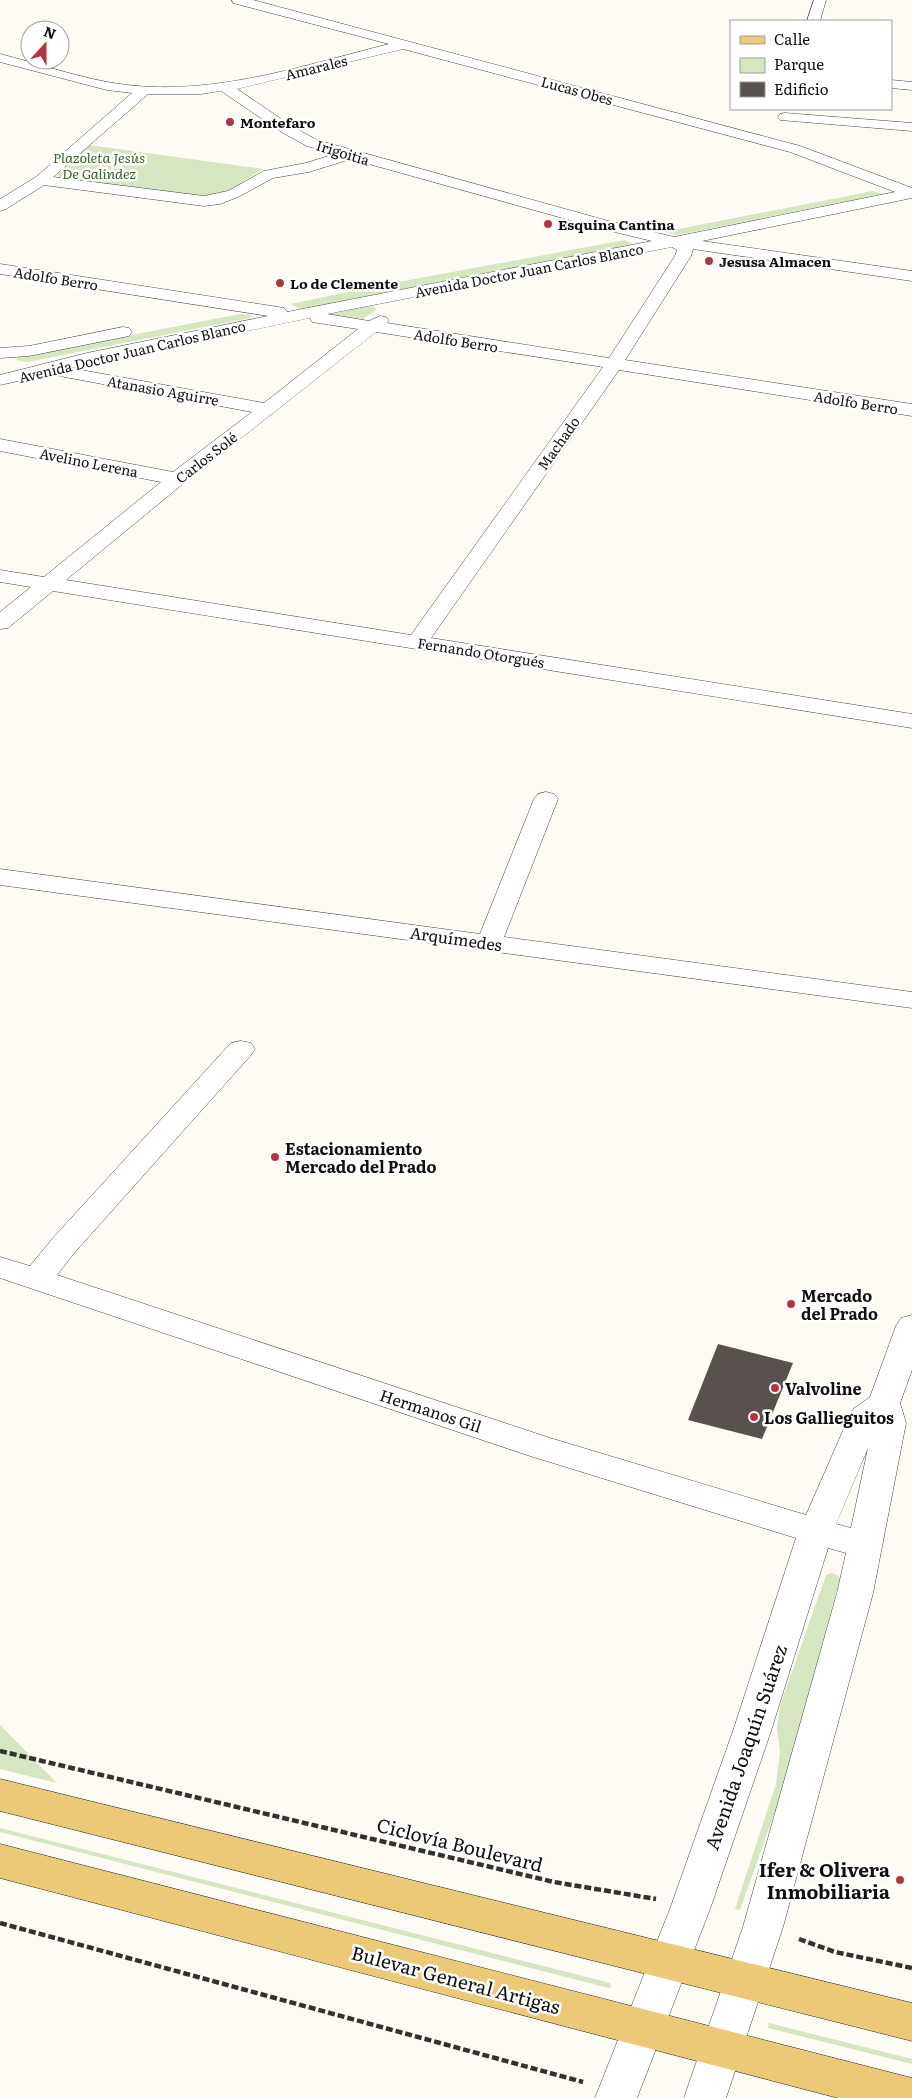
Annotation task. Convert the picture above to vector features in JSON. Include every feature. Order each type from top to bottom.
[{"type":"main road","points":[[0,1795],[912,2022]]},
{"type":"main road","name":"Bulevar General Artigas","points":[[0,1862],[912,2098]]},
{"type":"street","name":"Lucas Obes","points":[[238,0],[774,143],[814,155],[912,193]]},
{"type":"street","points":[[814,20],[820,0]]},
{"type":"street","name":"Amarales","points":[[224,87],[245,84],[407,44]]},
{"type":"street","points":[[0,68],[6,60],[107,86],[144,90],[224,87]]},
{"type":"street","points":[[892,84],[912,86]]},
{"type":"street","name":"Irigoitia","points":[[224,87],[300,137],[347,154],[636,233],[675,234]]},
{"type":"street","points":[[0,206],[41,180],[144,90]]},
{"type":"street","points":[[774,143],[786,113],[912,127]]},
{"type":"street","points":[[41,180],[204,201],[220,199],[233,194],[269,174],[309,167],[347,154]]},
{"type":"street","points":[[856,188],[912,177]]},
{"type":"street","name":"Avenida Doctor Juan Carlos Blanco","points":[[0,380],[296,315],[414,293],[675,234],[912,193]]},
{"type":"street","name":"Avenida Doctor Juan Carlos Blanco","points":[[596,240],[636,233]]},
{"type":"street","points":[[675,234],[912,276]]},
{"type":"street","name":"Machado","points":[[417,642],[614,364],[684,256],[685,249],[675,234]]},
{"type":"street","name":"Adolfo Berro","points":[[0,269],[912,410]]},
{"type":"street","name":"Carlos Solé","points":[[0,623],[177,479],[414,293]]},
{"type":"street","name":"Avenida Doctor Juan Carlos Blanco","points":[[198,317],[284,299]]},
{"type":"street","name":"Avenida Doctor Juan Carlos Blanco","points":[[0,353],[29,351],[142,328]]},
{"type":"street","name":"Atanasio Aguirre","points":[[0,361],[268,409]]},
{"type":"street","name":"Avelino Lerena","points":[[0,445],[177,479]]},
{"type":"street","name":"Fernando Otorgués","points":[[0,576],[912,721]]},
{"type":"street","points":[[489,943],[546,799]]},
{"type":"street","name":"Arquímedes","points":[[0,877],[912,1000]]},
{"type":"street","points":[[37,1279],[64,1245],[241,1049]]},
{"type":"street","name":"Hermanos Gil","points":[[0,1267],[552,1450],[816,1532],[864,1545]]},
{"type":"street","points":[[705,2098],[763,1927],[855,1593],[890,1423],[884,1402],[912,1326]]},
{"type":"street","name":"Avenida Joaquín Suárez","points":[[616,2097],[690,1909],[752,1730],[816,1532],[865,1417],[884,1402]]},
{"type":"path","name":"Ciclovía Boulevard","points":[[0,1752],[554,1882],[648,1896],[690,1909]]},
{"type":"path","points":[[0,1923],[575,2079],[616,2097]]},
{"type":"path","points":[[763,1927],[835,1952],[912,1968]]},
{"type":"green space","name":"Plazoleta Jesús De Galíndez","points":[[89,145],[264,169],[226,192],[207,197],[64,180],[58,177],[58,172]]},
{"type":"green space","points":[[873,191],[883,194],[677,235],[666,233],[668,231]]},
{"type":"green space","points":[[625,240],[633,244],[301,309],[290,304],[382,285]]},
{"type":"green space","points":[[367,306],[375,307],[376,310],[363,319],[327,315]]},
{"type":"green space","points":[[240,314],[252,315],[250,318],[28,362],[16,360],[18,357]]},
{"type":"green space","points":[[831,1573],[840,1578],[784,1786],[740,1910],[735,1909],[776,1784],[780,1752],[777,1727],[781,1703],[826,1575]]},
{"type":"green space","points":[[0,1725],[57,1783],[0,1769]]},
{"type":"green space","points":[[0,1828],[610,1983],[611,1986],[609,1988],[0,1832]]},
{"type":"green space","points":[[769,2023],[912,2059],[912,2064],[768,2028]]},
{"type":"building","points":[[718,1344],[793,1363],[762,1439],[688,1420]]},
{"type":"place","name":"Montefaro","points":[[230,122]]},
{"type":"place","name":"Esquina Cantina","points":[[548,224]]},
{"type":"place","name":"Jesusa Almacen","points":[[709,261]]},
{"type":"place","name":"Lo de Clemente","points":[[280,283]]},
{"type":"place","name":"Estacionamiento Mercado del Prado","points":[[275,1157]]},
{"type":"place","name":"Mercado del Prado","points":[[791,1304]]},
{"type":"place","name":"Valvoline","points":[[775,1388]]},
{"type":"place","name":"Los Gallieguitos","points":[[754,1417]]},
{"type":"place","name":"Ifer & Olivera Inmobiliaria","points":[[900,1880]]}]
